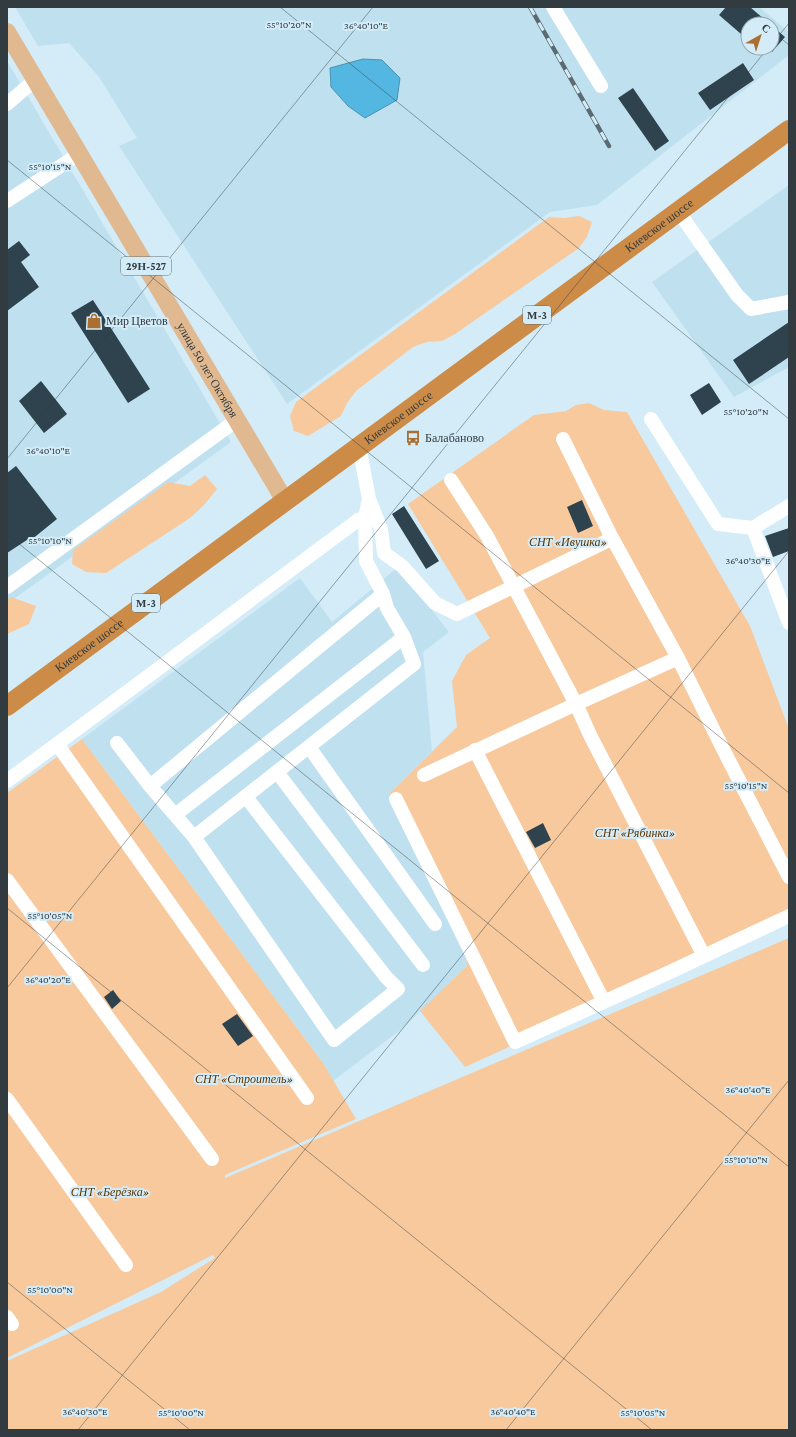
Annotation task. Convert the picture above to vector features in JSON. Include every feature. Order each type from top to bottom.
[{"type":"highway","name":"Киевское шоссе","points":[[7,706],[678,210],[789,130]]},
{"type":"main road","name":"улица 50 лет Октября","points":[[7,32],[285,501]]},
{"type":"street","points":[[554,7],[601,86]]},
{"type":"street","points":[[7,104],[35,80]]},
{"type":"street","points":[[7,201],[79,154]]},
{"type":"street","points":[[678,210],[737,295],[752,309],[789,302]]},
{"type":"street","points":[[652,419],[718,524],[753,528],[789,506]]},
{"type":"street","points":[[7,587],[237,420]]},
{"type":"street","points":[[563,439],[610,534],[678,658],[720,744],[789,877]]},
{"type":"street","points":[[359,446],[369,499],[381,529],[384,553],[402,566],[435,603],[457,614],[607,541],[610,534]]},
{"type":"street","points":[[451,480],[487,536],[515,587],[704,956]]},
{"type":"street","points":[[194,838],[414,664],[404,637],[388,608],[383,594],[366,561],[365,518],[369,499]]},
{"type":"street","points":[[7,781],[358,520],[365,518]]},
{"type":"street","points":[[753,528],[789,623]]},
{"type":"street","points":[[150,786],[383,594]]},
{"type":"street","points":[[176,815],[404,637]]},
{"type":"street","points":[[424,775],[475,750],[678,658]]},
{"type":"street","points":[[117,743],[150,786],[194,838],[334,1040],[398,990],[386,977],[246,797]]},
{"type":"street","points":[[57,744],[307,1098]]},
{"type":"street","points":[[309,747],[435,924]]},
{"type":"street","points":[[475,750],[604,1002]]},
{"type":"street","points":[[277,772],[423,965]]},
{"type":"street","points":[[396,799],[515,1042],[789,916]]},
{"type":"street","points":[[7,880],[212,1159]]},
{"type":"street","points":[[7,1099],[126,1265]]},
{"type":"shaded area","points":[[15,7],[759,7],[770,16],[740,16],[740,56],[780,56],[780,24],[789,32],[789,55],[597,205],[550,212],[287,404],[119,146],[137,138],[99,77],[69,43],[38,46]]},
{"type":"shaded area","points":[[7,61],[231,442],[7,604]]},
{"type":"shaded area","points":[[789,185],[789,367],[734,397],[652,282]]},
{"type":"shaded area","points":[[398,567],[449,632],[423,652],[432,751],[389,794],[466,953],[467,966],[403,1028],[333,1081],[323,1063],[82,739],[300,578],[332,622]]},
{"type":"green space","points":[[579,216],[592,222],[587,237],[579,248],[455,334],[442,341],[427,342],[413,347],[356,391],[347,403],[341,416],[308,436],[294,431],[290,416],[296,402],[549,217],[564,218]]},
{"type":"green space","name":"СНТ «Рябинка»","points":[[589,403],[604,410],[627,412],[750,626],[789,729],[789,919],[465,1067],[420,1011],[467,966],[466,953],[389,794],[457,727],[452,681],[466,655],[490,638],[408,504],[534,415],[566,411],[576,405]]},
{"type":"green space","points":[[205,475],[217,489],[204,505],[190,518],[106,573],[86,572],[72,564],[73,550],[168,482],[190,486]]},
{"type":"green space","points":[[11,597],[36,606],[29,624],[7,635],[7,600]]},
{"type":"green space","points":[[82,739],[323,1063],[356,1119],[225,1175],[225,1178],[789,938],[789,1430],[7,1430],[7,1361],[161,1292],[215,1258],[213,1255],[7,1358],[7,793]]},
{"type":"water","points":[[363,59],[382,60],[400,78],[397,100],[365,118],[348,106],[331,87],[330,68]]},
{"type":"building","points":[[726,7],[750,7],[761,16],[740,16],[740,33],[719,15]]},
{"type":"building","points":[[780,33],[785,37],[780,43]]},
{"type":"building","points":[[743,63],[754,80],[710,110],[698,93]]},
{"type":"building","points":[[633,88],[669,141],[655,151],[618,98]]},
{"type":"building","points":[[19,241],[30,255],[21,262],[39,287],[7,311],[7,250]]},
{"type":"building","points":[[93,300],[150,389],[128,403],[71,313]]},
{"type":"building","points":[[789,322],[789,357],[749,384],[733,360]]},
{"type":"building","points":[[41,381],[67,414],[44,433],[19,401]]},
{"type":"building","points":[[709,383],[721,402],[702,415],[690,395]]},
{"type":"building","points":[[16,466],[57,519],[31,540],[30,538],[7,553],[7,473]]},
{"type":"building","points":[[582,500],[593,526],[578,533],[567,507]]},
{"type":"building","points":[[404,506],[439,561],[426,569],[392,514]]},
{"type":"building","points":[[789,528],[789,551],[773,557],[765,536]]},
{"type":"building","points":[[543,823],[551,840],[535,848],[526,832]]},
{"type":"building","points":[[113,990],[121,1001],[112,1009],[104,997]]},
{"type":"building","points":[[237,1014],[253,1036],[238,1046],[222,1024]]},
{"type":"railway","points":[[530,7],[609,146]]},
{"type":"place","name":"Мир Цветов","points":[[94,321]]},
{"type":"place","name":"Балабаново","points":[[413,438]]},
{"type":"park label","name":"СНТ «Ивушка»","points":[[568,542]]},
{"type":"park label","name":"СНТ «Строитель»","points":[[244,1079]]},
{"type":"park label","name":"СНТ «Берёзка»","points":[[110,1192]]}]
